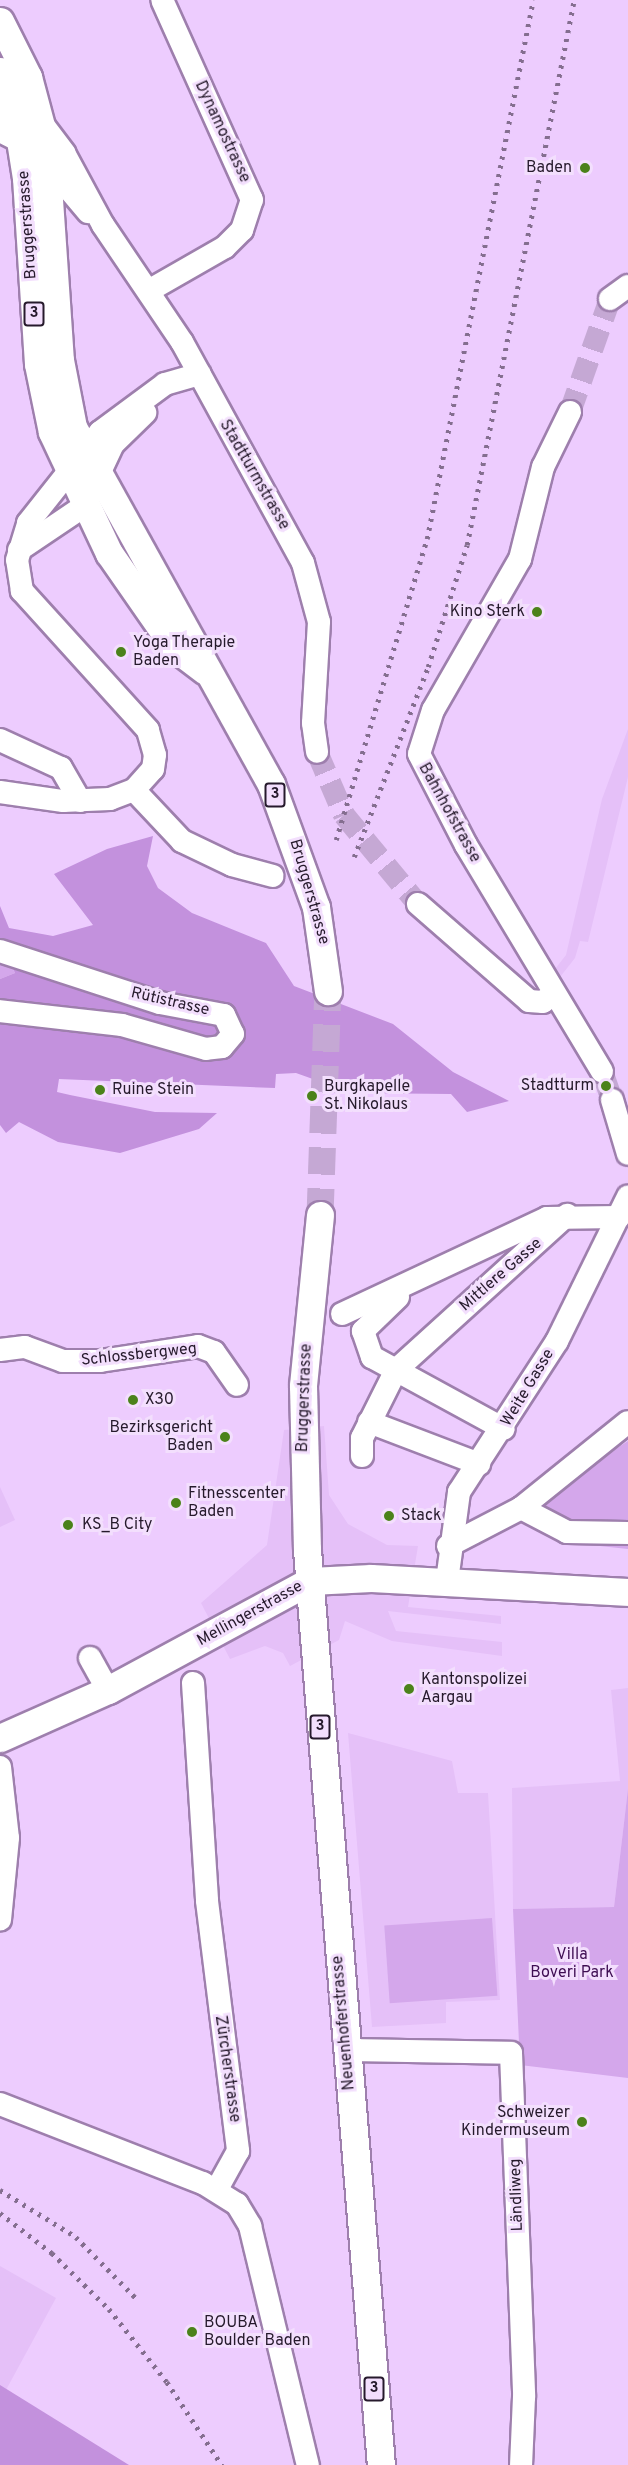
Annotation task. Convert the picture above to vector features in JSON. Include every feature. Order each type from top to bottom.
[{"type":"main road","name":"Bruggerstrasse","points":[[0,21],[32,88],[13,125]]},
{"type":"main road","name":"Bruggerstrasse","points":[[1,75],[13,125],[38,364],[52,432],[83,468],[193,636],[205,671],[271,784],[297,844],[316,908],[328,991]]},
{"type":"main road","name":"Bruggerstrasse","points":[[13,125],[46,160],[60,360],[83,468],[84,506],[109,554],[175,648],[205,671]]},
{"type":"main road","name":"Bruggerstrasse","points":[[310,1581],[303,1386],[320,1215]]},
{"type":"main road","name":"Mellingerstrasse","points":[[0,1738],[108,1690],[310,1581],[447,1581],[628,1592]]},
{"type":"main road","name":"Neuenhoferstrasse","points":[[310,1581],[381,2465]]},
{"type":"street","name":"Dynamostrasse","points":[[150,290],[225,247],[242,230],[252,200],[162,0]]},
{"type":"street","name":"Stadtturmstrasse","points":[[13,125],[79,176],[103,225],[150,290],[200,374],[313,588],[319,628],[313,723],[317,752]]},
{"type":"street","name":"Stadtturmstrasse","points":[[46,160],[78,204],[103,225]]},
{"type":"street","points":[[0,792],[80,801],[134,790],[153,769],[152,738],[22,591],[19,550],[37,509],[83,468],[130,405],[182,375],[200,374]]},
{"type":"street","name":"Bahnhofstrasse","points":[[570,412],[543,467],[520,559],[433,710],[420,742],[420,761],[554,993],[602,1071]]},
{"type":"street","points":[[19,550],[84,506]]},
{"type":"street","points":[[0,740],[61,768],[80,801]]},
{"type":"street","points":[[134,790],[182,841],[232,865],[273,876]]},
{"type":"street","points":[[418,904],[529,1001],[543,1002],[554,993]]},
{"type":"street","name":"Rütistrasse","points":[[0,951],[160,1004],[224,1015],[233,1034],[222,1047],[206,1049],[110,1023],[0,1011]]},
{"type":"street","points":[[612,1100],[627,1146]]},
{"type":"street","points":[[342,1314],[406,1288],[526,1226],[567,1215],[624,1207]]},
{"type":"street","name":"Weite Gasse","points":[[447,1581],[448,1546],[456,1499],[504,1429],[557,1341],[624,1207]]},
{"type":"street","name":"Mittlere Gasse","points":[[362,1456],[369,1422],[396,1371],[567,1215]]},
{"type":"street","points":[[406,1288],[363,1331],[372,1358],[504,1429]]},
{"type":"street","name":"Schlossbergweg","points":[[0,1350],[25,1347],[63,1361],[138,1357],[198,1346],[214,1352],[237,1385]]},
{"type":"street","points":[[369,1422],[479,1464]]},
{"type":"street","points":[[448,1546],[521,1508],[628,1422]]},
{"type":"street","points":[[521,1508],[567,1532],[628,1533]]},
{"type":"street","points":[[90,1658],[108,1690]]},
{"type":"street","name":"Zürcherstrasse","points":[[194,1683],[207,1901],[238,2151],[217,2189]]},
{"type":"street","points":[[0,1767],[8,1838],[0,1920]]},
{"type":"street","name":"Ländliweg","points":[[348,2050],[510,2053],[524,2397],[521,2465]]},
{"type":"street","points":[[0,2104],[217,2189],[237,2204],[250,2226],[308,2465]]},
{"type":"shaded area","points":[[628,729],[628,777],[588,942],[580,941],[575,958],[553,986],[548,978],[566,955],[602,799]]},
{"type":"shaded area","points":[[153,836],[147,866],[158,888],[192,913],[266,943],[294,986],[393,1024],[453,1072],[509,1101],[467,1112],[451,1094],[352,1093],[296,1073],[276,1074],[275,1088],[59,1079],[57,1092],[70,1095],[155,1112],[217,1113],[199,1129],[120,1153],[58,1142],[19,1122],[6,1133],[0,1125],[0,979],[15,973],[0,943],[0,906],[9,928],[53,936],[93,925],[54,874],[107,849]]},
{"type":"shaded area","points":[[324,1426],[329,1495],[348,1524],[387,1545],[418,1546],[408,1607],[501,1616],[501,1624],[388,1611],[396,1631],[502,1642],[502,1656],[392,1641],[345,1621],[339,1640],[290,1666],[283,1653],[265,1646],[230,1659],[201,1603],[267,1545],[284,1430]]},
{"type":"shaded area","points":[[0,1487],[15,1520],[0,1527]]},
{"type":"shaded area","points":[[628,1688],[628,1789],[614,1907],[513,1909],[512,1788],[620,1781],[611,1690]]},
{"type":"shaded area","points":[[348,1733],[452,1761],[458,1793],[488,1793],[500,2000],[446,2002],[446,2023],[372,2027]]},
{"type":"shaded area","points":[[0,2266],[56,2298],[0,2401]]},
{"type":"shaded area","points":[[0,2385],[129,2465],[0,2465]]},
{"type":"green space","points":[[0,957],[8,960],[15,973],[0,979]]},
{"type":"green space","points":[[628,1441],[628,1549],[562,1542],[534,1502]]},
{"type":"green space","name":"Villa Boveri Park","points":[[628,1789],[628,2078],[520,2065],[513,1909],[614,1907]]},
{"type":"green space","points":[[492,1918],[497,1996],[390,2003],[384,1926]]},
{"type":"tunnel","points":[[570,412],[610,299]]},
{"type":"tunnel","points":[[317,752],[344,815],[418,904]]},
{"type":"tunnel","points":[[320,1215],[328,991]]},
{"type":"tunnel","points":[[602,1071],[612,1100]]},
{"type":"railway","points":[[336,840],[427,539],[533,0]]},
{"type":"railway","points":[[354,857],[428,667],[467,545],[574,0]]},
{"type":"railway","points":[[0,2190],[76,2237],[137,2299]]},
{"type":"railway","points":[[0,2213],[52,2253],[109,2309],[167,2382],[222,2465]]},
{"type":"place","name":"Baden","points":[[585,168]]},
{"type":"place","name":"Kino Sterk","points":[[537,612]]},
{"type":"place","name":"Yoga Therapie Baden","points":[[121,652]]},
{"type":"place","name":"Stadtturm","points":[[606,1086]]},
{"type":"place","name":"Ruine Stein","points":[[100,1090]]},
{"type":"place","name":"Burgkapelle St. Nikolaus","points":[[312,1096]]},
{"type":"place","name":"X30","points":[[133,1400]]},
{"type":"place","name":"Bezirksgericht Baden","points":[[225,1437]]},
{"type":"place","name":"Fitnesscenter Baden","points":[[176,1503]]},
{"type":"place","name":"Stack","points":[[389,1516]]},
{"type":"place","name":"KS_B City","points":[[68,1525]]},
{"type":"place","name":"Kantonspolizei Aargau","points":[[409,1689]]},
{"type":"place","name":"Schweizer Kindermuseum","points":[[582,2122]]},
{"type":"place","name":"BOUBA Boulder Baden","points":[[192,2332]]}]
